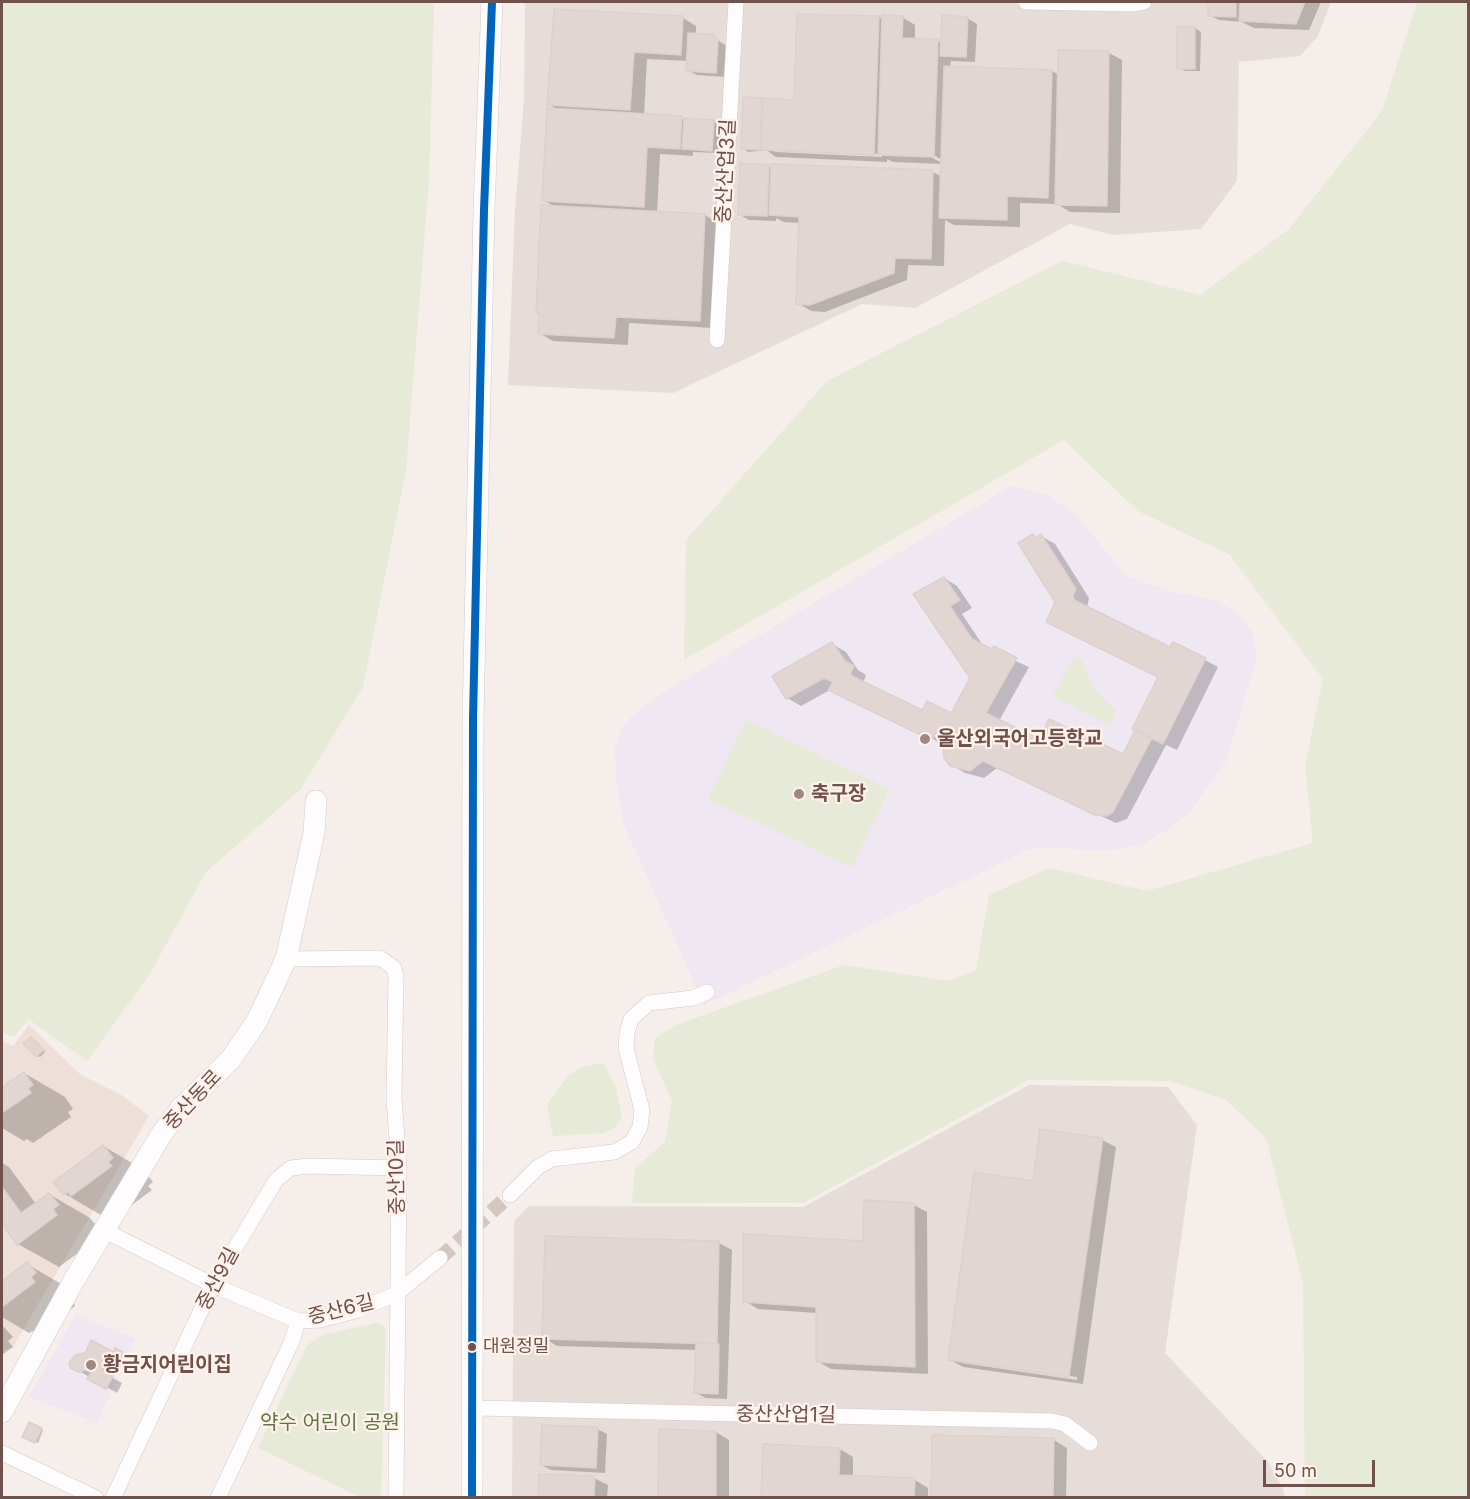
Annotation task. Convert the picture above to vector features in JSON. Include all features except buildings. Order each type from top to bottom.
[{"type":"street","points":[[472,1497],[475,1408],[473,719],[484,210],[492,2]]},
{"type":"street","name":"중산산업3길","points":[[717,340],[736,2]]},
{"type":"street","points":[[1026,2],[1134,4],[1144,2]]},
{"type":"street","name":"중산동로","points":[[2,1412],[161,1135],[180,1108],[231,1059],[256,1020],[286,959],[314,833],[316,801]]},
{"type":"street","name":"중산10길","points":[[286,959],[380,958],[394,968],[394,1098],[399,1168],[396,1294],[396,1497]]},
{"type":"street","points":[[510,1195],[538,1167],[552,1159],[614,1152],[632,1142],[640,1127],[642,1110],[626,1048],[631,1019],[649,1003],[693,998],[707,992]]},
{"type":"street","name":"중산9길","points":[[113,1497],[213,1285],[260,1203],[276,1180],[291,1168],[399,1168]]},
{"type":"street","name":"중산6길","points":[[105,1231],[213,1285],[298,1321],[321,1320],[358,1310],[396,1294],[440,1257]]},
{"type":"street","points":[[218,1497],[292,1341],[298,1321]]},
{"type":"street","name":"중산산업1길","points":[[475,1408],[1052,1421],[1065,1425],[1090,1443]]},
{"type":"street","points":[[2,1453],[96,1497]]},
{"type":"shaded area","points":[[525,2],[1331,2],[1318,36],[1300,56],[1239,62],[1237,181],[1201,229],[1114,235],[1070,224],[915,308],[862,304],[673,393],[508,385],[515,210],[524,100]]},
{"type":"shaded area","name":"울산외국어고등학교","points":[[1012,486],[1045,494],[1074,513],[1126,576],[1173,592],[1214,600],[1232,609],[1244,620],[1253,635],[1256,651],[1255,664],[1226,761],[1190,812],[1167,830],[1141,845],[1105,851],[1045,847],[1028,850],[704,1005],[624,825],[616,780],[615,747],[620,731],[633,715],[662,693]]},
{"type":"shaded area","points":[[29,1025],[81,1075],[123,1096],[149,1116],[13,1347],[2,1351],[2,1041],[13,1046]]},
{"type":"shaded area","points":[[1029,1085],[1168,1087],[1197,1125],[1165,1353],[1268,1462],[1285,1497],[512,1498],[514,1221],[529,1206],[803,1207]]},
{"type":"shaded area","points":[[76,1314],[135,1339],[97,1423],[29,1397]]},
{"type":"green space","points":[[2,2],[434,2],[429,180],[406,470],[363,687],[300,790],[206,872],[148,977],[87,1061],[28,1019],[14,1037],[2,1032]]},
{"type":"green space","points":[[1417,2],[1468,2],[1468,1497],[1305,1497],[1303,1283],[1266,1138],[1226,1100],[1170,1081],[1029,1080],[803,1203],[632,1203],[635,1168],[665,1142],[672,1101],[653,1059],[655,1038],[676,1025],[844,965],[948,981],[976,970],[989,895],[1049,868],[1147,891],[1313,843],[1305,766],[1323,679],[1230,555],[1138,511],[1064,440],[684,660],[686,540],[827,381],[1062,261],[1200,295],[1289,229],[1382,111]]},
{"type":"green space","points":[[1074,656],[1082,661],[1093,689],[1116,711],[1110,725],[1053,696]]},
{"type":"green space","name":"축구장","points":[[746,720],[889,789],[852,867],[708,799]]},
{"type":"green space","points":[[604,1063],[616,1088],[622,1118],[614,1128],[604,1133],[553,1136],[547,1104],[569,1075],[582,1067]]},
{"type":"green space","name":"약수 어린이 공원","points":[[375,1323],[382,1325],[386,1331],[381,1497],[360,1497],[258,1448],[304,1351],[311,1342],[323,1335]]},
{"type":"tunnel","points":[[440,1258],[510,1195]]},
{"type":"transit line","points":[[472,1498],[473,719],[484,210],[492,2]]},
{"type":"place","name":"울산외국어고등학교","points":[[925,739]]},
{"type":"place","name":"축구장","points":[[799,794]]},
{"type":"place","name":"대원정밀","points":[[472,1347]]},
{"type":"place","name":"황금지어린이집","points":[[91,1365]]}]
